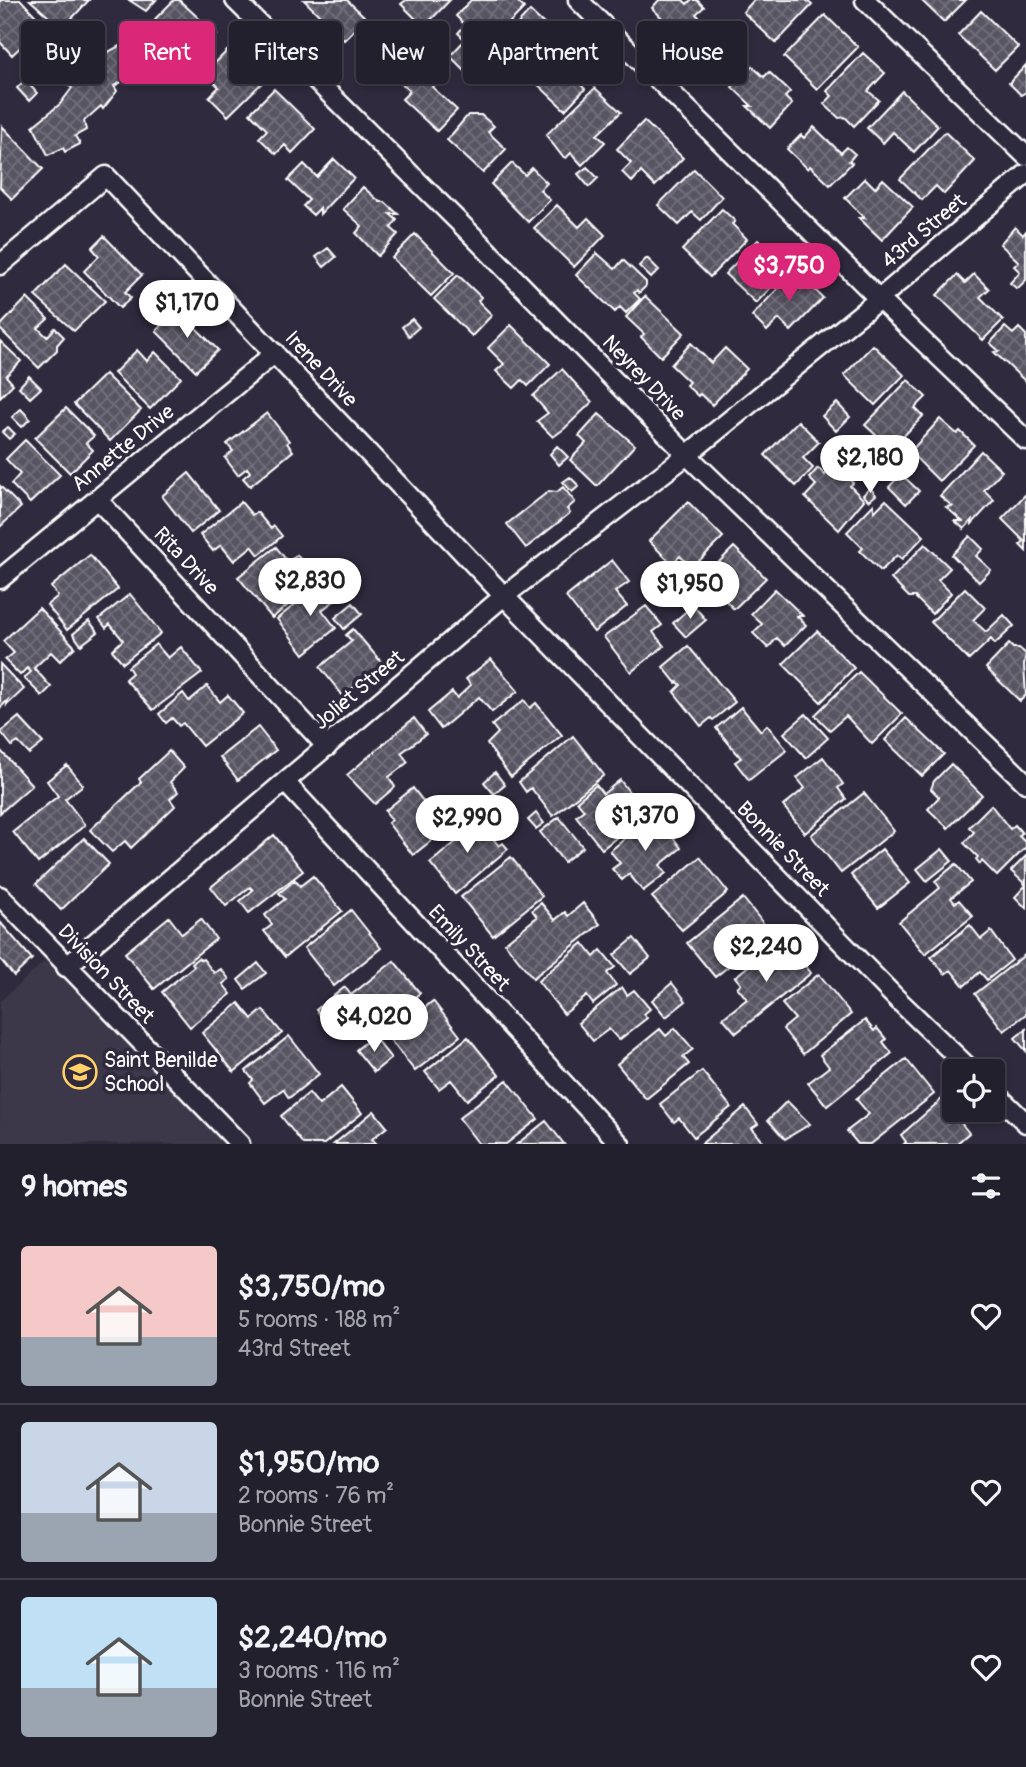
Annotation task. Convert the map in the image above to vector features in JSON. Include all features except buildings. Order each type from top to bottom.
[{"type":"street","name":"Neyrey Drive","points":[[235,0],[476,239],[687,455],[1026,783]]},
{"type":"street","points":[[578,0],[879,299],[1026,440]]},
{"type":"street","points":[[865,0],[1026,156]]},
{"type":"street","name":"43rd Street","points":[[687,455],[879,299],[1026,174]]},
{"type":"street","name":"Irene Drive","points":[[0,265],[106,176],[504,596]]},
{"type":"street","name":"Annette Drive","points":[[0,579],[275,353]]},
{"type":"street","name":"Joliet Street","points":[[66,967],[504,596],[687,455]]},
{"type":"street","name":"Rita Drive","points":[[97,499],[327,747]]},
{"type":"street","name":"Bonnie Street","points":[[504,596],[894,996],[960,1059]]},
{"type":"street","name":"Emily Street","points":[[285,782],[620,1144]]},
{"type":"street","name":"Division Street","points":[[0,896],[240,1144]]},
{"type":"street","points":[[1005,1103],[1026,1123]]},
{"type":"shaded area","name":"Saint Benilde School","points":[[50,957],[229,1144],[0,1144],[0,1001]]},
{"type":"place","name":"Saint Benilde School","points":[[80,1072]]}]
